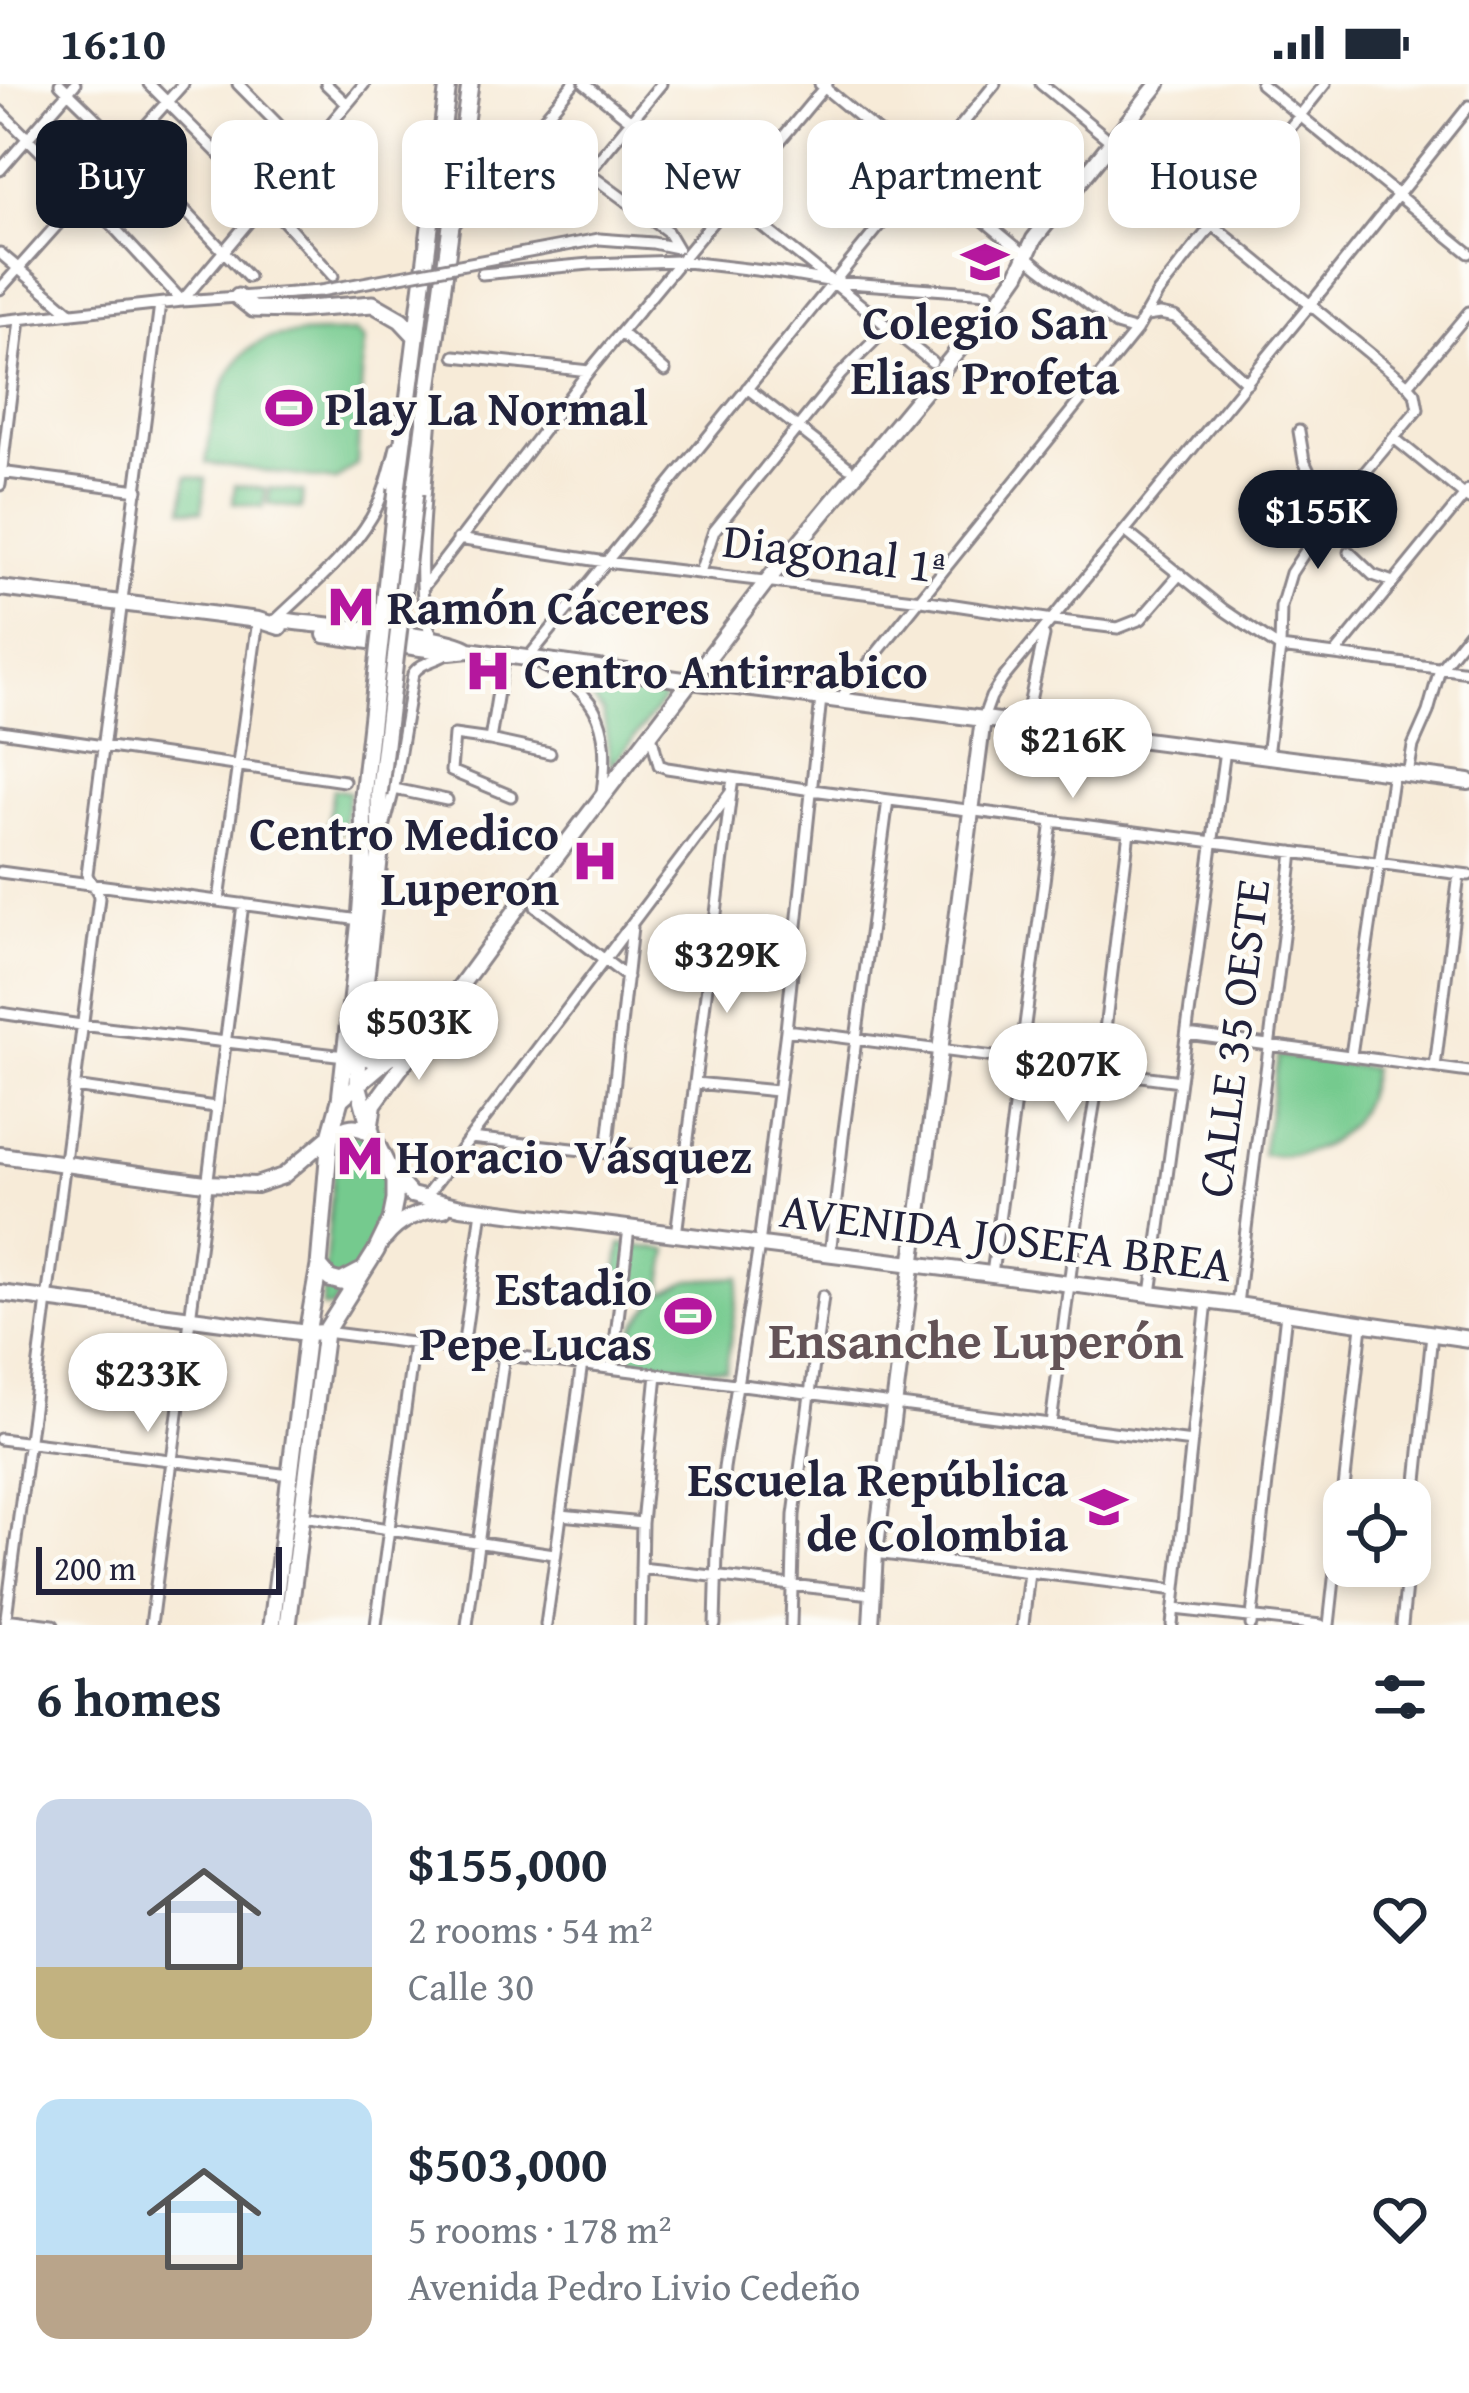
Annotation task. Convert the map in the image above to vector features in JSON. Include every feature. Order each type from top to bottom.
[{"type":"main road","points":[[288,1625],[325,1333],[376,1251],[395,1200],[395,1181],[372,1135],[358,1084],[359,1040],[380,853],[379,794],[397,488],[448,84]]},
{"type":"main road","points":[[272,1625],[319,1266],[331,1136],[340,1100],[364,864],[379,794],[470,84]]},
{"type":"main road","points":[[1129,120],[1158,84]]},
{"type":"main road","points":[[372,1135],[374,1104],[433,1020],[767,581],[999,301],[1015,280],[1034,239],[1108,147]]},
{"type":"main road","points":[[238,297],[254,309],[373,304],[401,320],[416,336]]},
{"type":"main road","points":[[0,588],[436,639],[470,650]]},
{"type":"main road","points":[[265,622],[286,630],[451,652],[470,650],[1469,782]]},
{"type":"main road","points":[[871,1625],[875,1552],[983,719]]},
{"type":"main road","points":[[340,1100],[433,1020]]},
{"type":"main road","points":[[359,1040],[362,1052],[373,1060],[391,1057]]},
{"type":"main road","points":[[0,1155],[206,1183],[256,1185],[283,1176],[348,1126],[372,1135]]},
{"type":"main road","points":[[389,1169],[405,1190],[424,1200]]},
{"type":"main road","name":"AVENIDA JOSEFA BREA","points":[[424,1200],[1237,1305],[1469,1340]]},
{"type":"main road","name":"AVENIDA JOSEFA BREA","points":[[376,1251],[391,1231],[411,1217],[461,1207]]},
{"type":"main road","points":[[319,1266],[330,1279],[341,1282],[366,1268]]},
{"type":"main road","points":[[0,1293],[325,1333]]},
{"type":"street","points":[[149,84],[211,147]]},
{"type":"street","points":[[151,120],[183,84]]},
{"type":"street","points":[[238,84],[273,120]]},
{"type":"street","points":[[326,84],[346,104]]},
{"type":"street","points":[[333,120],[364,84]]},
{"type":"street","points":[[543,120],[573,84]]},
{"type":"street","points":[[585,84],[629,120]]},
{"type":"street","points":[[633,120],[661,84]]},
{"type":"street","points":[[965,120],[994,84]]},
{"type":"street","points":[[1041,84],[1108,139]]},
{"type":"street","points":[[1261,84],[1469,254]]},
{"type":"street","points":[[1297,120],[1324,84]]},
{"type":"street","points":[[783,135],[824,85],[866,120]]},
{"type":"street","points":[[0,170],[67,87],[99,120]]},
{"type":"street","points":[[983,719],[1002,680],[1469,106]]},
{"type":"street","points":[[0,111],[36,146]]},
{"type":"street","points":[[598,161],[622,133]]},
{"type":"street","points":[[598,180],[668,231],[682,250]]},
{"type":"street","points":[[187,213],[248,277]]},
{"type":"street","points":[[0,289],[55,228]]},
{"type":"street","points":[[115,228],[182,301]]},
{"type":"street","points":[[182,301],[241,228]]},
{"type":"street","points":[[290,228],[333,276]]},
{"type":"street","points":[[424,586],[703,228]]},
{"type":"street","points":[[766,228],[932,362]]},
{"type":"street","points":[[601,798],[604,736],[592,702],[557,672],[528,658],[878,228]]},
{"type":"street","points":[[995,228],[1116,325],[1136,331]]},
{"type":"street","points":[[839,700],[1136,331],[1158,293],[1208,228]]},
{"type":"street","points":[[1216,228],[1408,385],[1418,409],[1328,514],[1291,573],[1282,607],[1267,756]]},
{"type":"street","points":[[0,321],[320,291],[599,239],[682,250]]},
{"type":"street","points":[[0,253],[70,313]]},
{"type":"street","points":[[482,274],[678,262],[834,282],[988,293]]},
{"type":"street","points":[[53,1625],[4,1621],[6,1566],[28,1443],[99,898],[88,874],[160,304]]},
{"type":"street","points":[[1408,385],[1469,312]]},
{"type":"street","points":[[1146,316],[1175,317],[1247,382]]},
{"type":"street","points":[[0,485],[20,320]]},
{"type":"street","points":[[700,572],[714,531],[796,426],[888,327]]},
{"type":"street","points":[[621,332],[665,371]]},
{"type":"street","points":[[455,356],[589,371]]},
{"type":"street","points":[[429,385],[432,428],[422,553],[426,628],[436,639]]},
{"type":"street","points":[[747,388],[848,466]]},
{"type":"street","points":[[219,900],[265,622],[352,545],[374,514],[389,474],[409,389]]},
{"type":"street","points":[[1299,431],[1304,461],[1328,514]]},
{"type":"street","points":[[1335,654],[1468,495],[1394,438]]},
{"type":"street","points":[[1,472],[137,490]]},
{"type":"street","points":[[1126,531],[1224,610],[1280,648],[1469,672]]},
{"type":"street","points":[[422,553],[437,552],[458,539]]},
{"type":"street","name":"Diagonal 1ª","points":[[458,539],[1118,628],[1141,619],[1180,574]]},
{"type":"street","points":[[1349,552],[1373,575],[1393,582]]},
{"type":"street","points":[[571,605],[638,618]]},
{"type":"street","points":[[1025,724],[1045,631]]},
{"type":"street","points":[[1351,1054],[1378,863],[1400,773],[1428,712],[1440,669],[1469,633]]},
{"type":"street","points":[[447,800],[379,794],[413,674],[419,666],[451,652]]},
{"type":"street","points":[[490,740],[504,655]]},
{"type":"street","points":[[716,1625],[724,1468],[759,1245],[821,698]]},
{"type":"street","points":[[0,730],[344,781]]},
{"type":"street","points":[[651,734],[659,765],[667,768],[1464,874],[1435,1067]]},
{"type":"street","points":[[511,796],[450,770],[454,735],[550,752]]},
{"type":"street","points":[[1151,1294],[1225,750]]},
{"type":"street","points":[[676,1235],[733,779]]},
{"type":"street","points":[[424,1200],[731,792]]},
{"type":"street","points":[[830,1255],[888,800]]},
{"type":"street","points":[[992,1274],[1052,821]]},
{"type":"street","points":[[1051,1424],[1129,831]]},
{"type":"street","name":"CALLE 35 OESTE","points":[[1237,1305],[1293,852]]},
{"type":"street","points":[[0,872],[360,920]]},
{"type":"street","points":[[151,1625],[243,904]]},
{"type":"street","points":[[536,907],[627,977]]},
{"type":"street","points":[[607,1152],[632,922]]},
{"type":"street","points":[[0,1013],[345,1056]]},
{"type":"street","points":[[786,1030],[1180,1081]]},
{"type":"street","points":[[1187,1034],[1469,1072]]},
{"type":"street","points":[[695,1083],[777,1090]]},
{"type":"street","points":[[74,1087],[215,1107]]},
{"type":"street","points":[[470,1138],[686,1161]]},
{"type":"street","points":[[464,1349],[482,1210]]},
{"type":"street","points":[[612,1368],[629,1228]]},
{"type":"street","points":[[791,1625],[794,1515],[823,1296]]},
{"type":"street","points":[[1172,1625],[1207,1301]]},
{"type":"street","points":[[1252,1621],[1286,1313]]},
{"type":"street","points":[[1174,1609],[1252,1621],[1324,1625],[1362,1325]]},
{"type":"street","points":[[325,1333],[1192,1442]]},
{"type":"street","points":[[1417,1479],[1432,1334]]},
{"type":"street","points":[[376,1625],[414,1343]]},
{"type":"street","points":[[467,1625],[503,1354]]},
{"type":"street","points":[[545,1625],[582,1364]]},
{"type":"street","points":[[640,1625],[642,1523],[657,1374]]},
{"type":"street","points":[[0,1439],[290,1475]]},
{"type":"street","points":[[561,1515],[642,1523]]},
{"type":"street","points":[[303,1516],[554,1554]]},
{"type":"street","points":[[875,1552],[1176,1590]]},
{"type":"street","points":[[641,1568],[871,1594]]},
{"type":"street","points":[[1023,1625],[1029,1572]]},
{"type":"street","points":[[1402,1625],[1406,1587]]},
{"type":"green space","name":"Play La Normal","points":[[355,332],[364,340],[357,464],[335,481],[206,463],[221,391],[252,347],[287,335]]},
{"type":"green space","points":[[187,476],[206,479],[202,511],[183,509]]},
{"type":"green space","points":[[235,485],[266,489],[263,507],[233,503]]},
{"type":"green space","points":[[270,488],[303,492],[301,509],[268,504]]},
{"type":"green space","points":[[576,677],[658,688],[664,695],[611,767],[603,712]]},
{"type":"green space","points":[[333,789],[349,792],[343,832],[327,829]]},
{"type":"green space","points":[[1278,1056],[1372,1068],[1368,1090],[1350,1124],[1337,1137],[1304,1153],[1262,1155]]},
{"type":"green space","points":[[348,1133],[364,1136],[387,1179],[390,1195],[372,1247],[331,1308],[322,1307],[336,1141]]},
{"type":"green space","name":"Estadio Pepe Lucas","points":[[621,1244],[669,1250],[661,1294],[690,1280],[740,1277],[726,1370],[625,1359],[632,1332],[660,1295],[614,1291]]},
{"type":"place","name":"Colegio San Elias Profeta","points":[[985,262]]},
{"type":"place","name":"Play La Normal","points":[[289,408]]},
{"type":"place","name":"Ramón Cáceres","points":[[351,607]]},
{"type":"place","name":"Centro Antirrabico","points":[[488,671]]},
{"type":"place","name":"Centro Medico Luperon","points":[[595,861]]},
{"type":"place","name":"Horacio Vásquez","points":[[360,1156]]},
{"type":"place","name":"Estadio Pepe Lucas","points":[[688,1316]]},
{"type":"place","name":"Escuela República de Colombia","points":[[1104,1507]]},
{"type":"district","name":"Ensanche Luperón","points":[[976,1340]]}]
